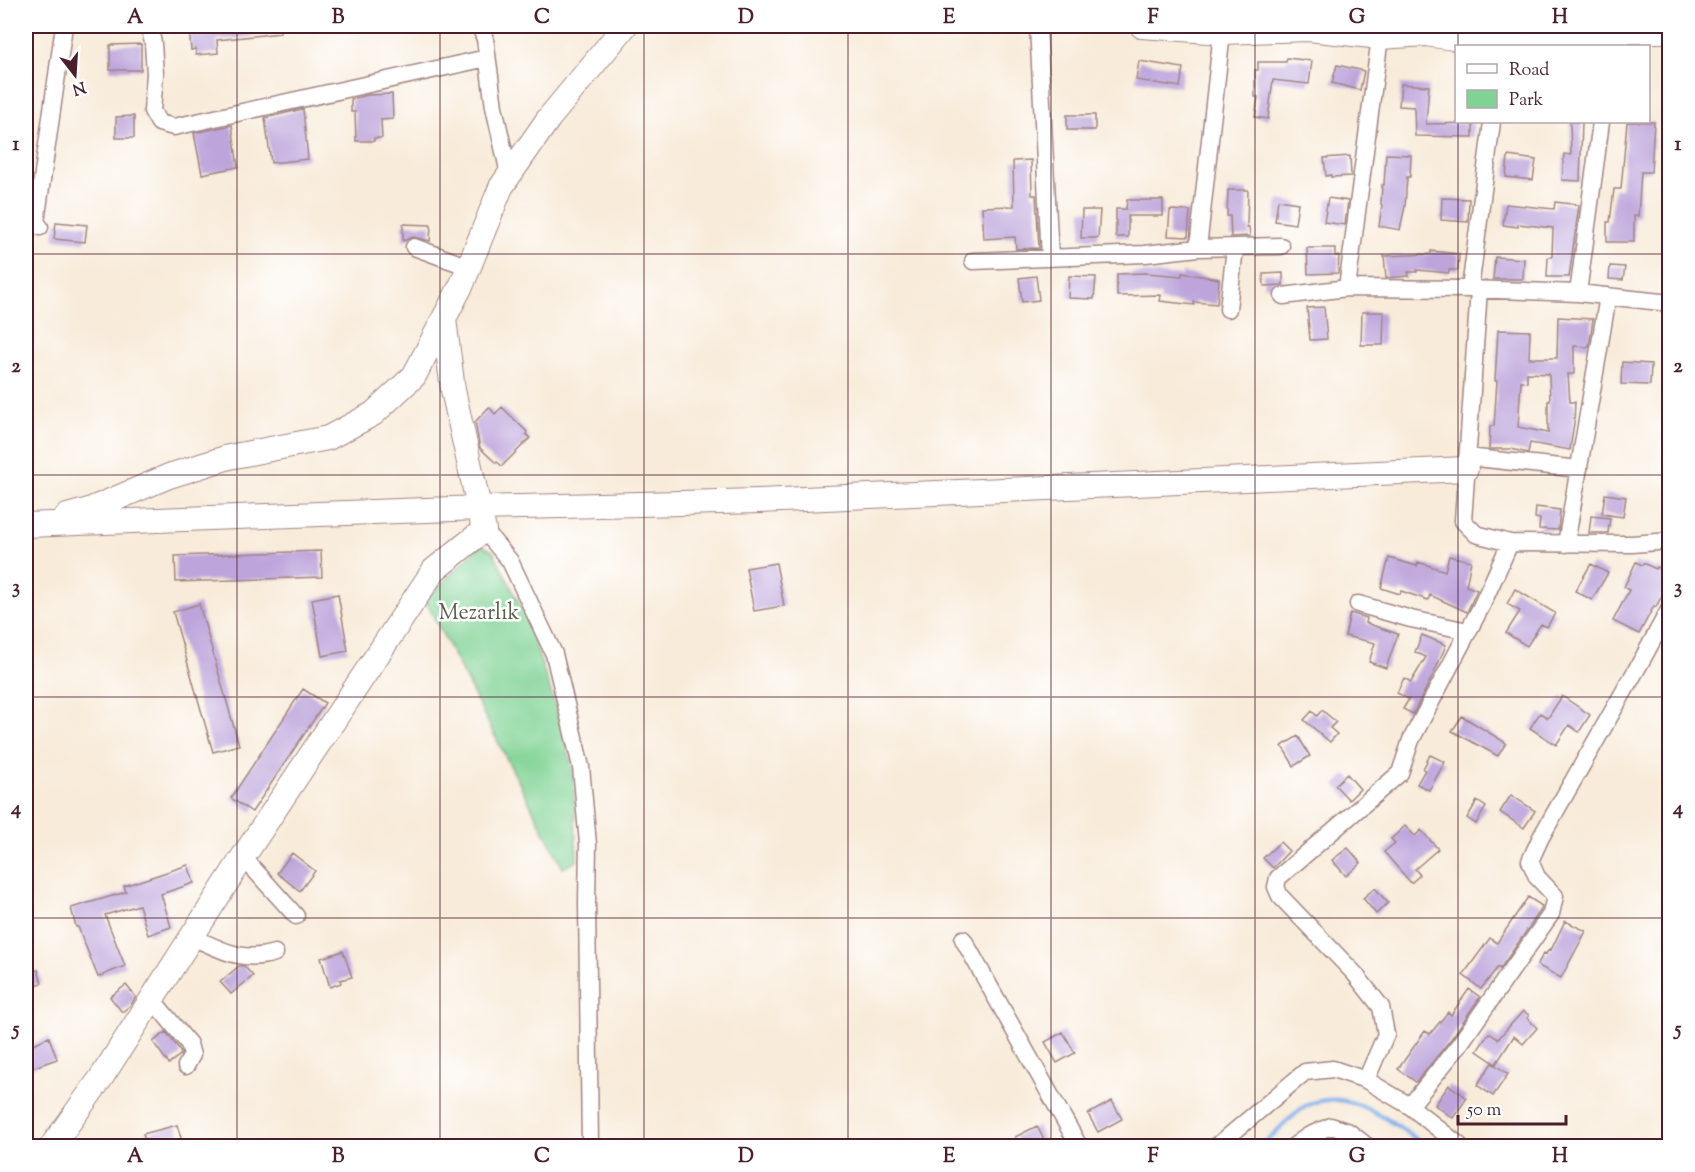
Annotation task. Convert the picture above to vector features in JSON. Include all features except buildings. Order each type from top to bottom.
[{"type":"street","points":[[40,227],[36,222],[64,26]]},
{"type":"street","points":[[148,26],[153,43],[152,111],[159,123],[174,127],[487,58]]},
{"type":"street","points":[[480,26],[494,107],[509,174]]},
{"type":"street","points":[[28,526],[89,510],[169,476],[229,457],[328,438],[373,414],[414,376],[469,267],[501,187],[509,174],[549,118],[625,26]]},
{"type":"street","points":[[1038,26],[1050,258]]},
{"type":"street","points":[[1142,26],[1222,32],[1309,29],[1380,37],[1426,34],[1501,45]]},
{"type":"street","points":[[1525,45],[1612,40],[1663,29]]},
{"type":"street","points":[[1198,248],[1222,32]]},
{"type":"street","points":[[1347,288],[1380,37]]},
{"type":"street","points":[[1492,123],[1474,289],[1463,521],[1476,534],[1510,543],[1670,542]]},
{"type":"street","points":[[1578,292],[1601,123]]},
{"type":"street","points":[[973,261],[1144,254],[1198,248],[1281,246]]},
{"type":"street","points":[[414,247],[469,267]]},
{"type":"street","points":[[1228,309],[1235,248]]},
{"type":"street","points":[[1283,296],[1347,288],[1474,289],[1578,292],[1670,303]]},
{"type":"street","points":[[1566,544],[1608,296]]},
{"type":"street","points":[[444,319],[453,390],[481,519],[510,561],[554,654],[581,767],[588,844],[590,1146]]},
{"type":"street","points":[[28,526],[481,519],[783,500],[1467,463],[1579,470]]},
{"type":"street","points":[[52,1146],[101,1078],[243,857],[434,570],[481,519]]},
{"type":"street","points":[[1366,1080],[1386,1034],[1381,1007],[1355,974],[1280,896],[1276,887],[1278,878],[1400,773],[1411,740],[1468,631],[1510,543]]},
{"type":"street","points":[[1358,604],[1411,619],[1468,631]]},
{"type":"street","points":[[1410,1106],[1459,1045],[1551,914],[1556,896],[1538,877],[1530,861],[1541,837],[1670,608]]},
{"type":"street","points":[[243,857],[296,916]]},
{"type":"street","points":[[192,937],[238,957],[259,958],[275,954]]},
{"type":"street","points":[[963,939],[1079,1146]]},
{"type":"street","points":[[152,999],[189,1044],[192,1055],[186,1066]]},
{"type":"street","points":[[1217,1146],[1305,1072],[1333,1069],[1366,1080],[1410,1106],[1460,1146]]},
{"type":"street","points":[[1294,1146],[1308,1136],[1331,1126],[1349,1132],[1367,1146]]},
{"type":"green space","name":"Mezarlık","points":[[481,545],[493,551],[526,617],[573,768],[577,861],[563,868],[425,600]]},
{"type":"waterway","points":[[1261,1146],[1294,1115],[1306,1106],[1322,1100],[1354,1103],[1385,1118],[1427,1146]]}]
